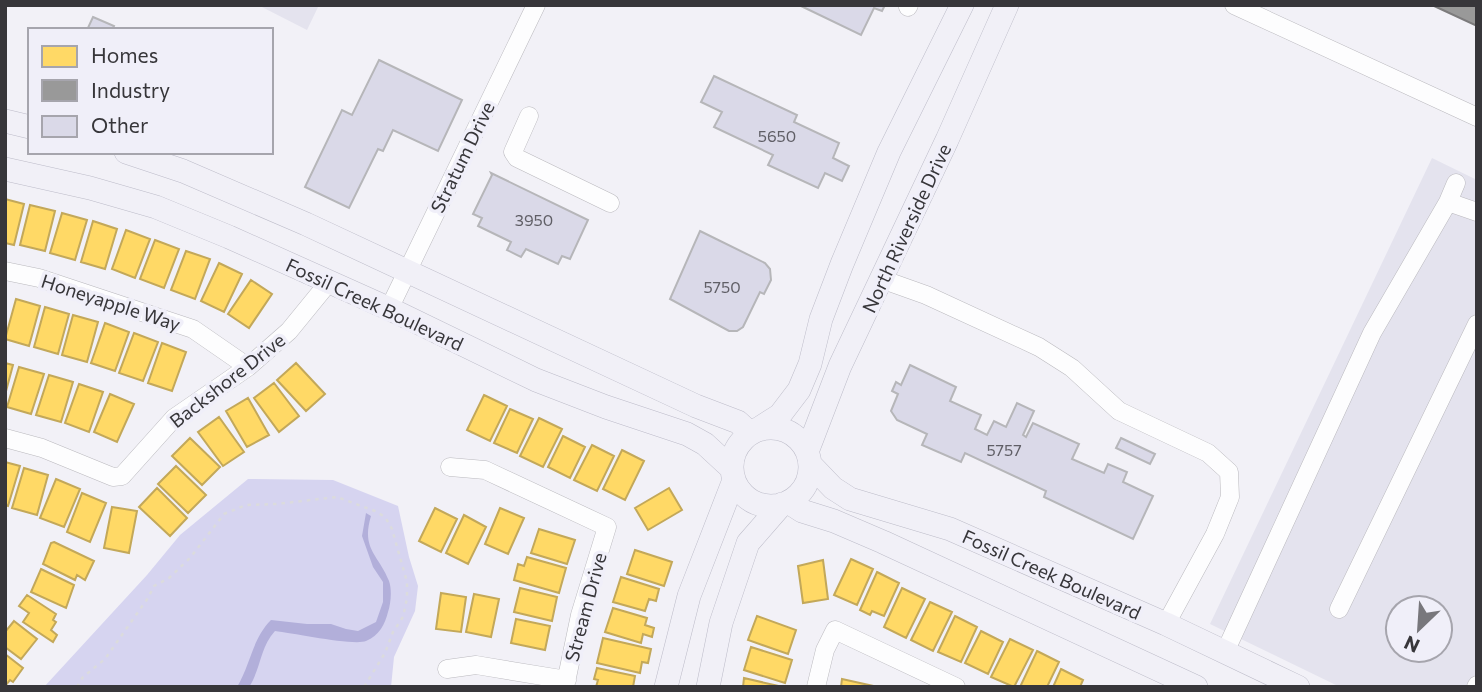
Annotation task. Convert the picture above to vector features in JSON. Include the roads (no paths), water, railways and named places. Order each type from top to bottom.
[{"type":"main road","name":"North Riverside Drive","points":[[754,431],[780,415],[799,390],[810,364],[821,319],[889,152],[962,5]]},
{"type":"main road","name":"North Riverside Drive","points":[[809,458],[840,366],[947,140],[1007,5]]},
{"type":"main road","points":[[5,121],[28,127]]},
{"type":"main road","points":[[132,154],[183,171],[238,194],[754,431],[781,429],[792,433],[801,441],[809,458],[807,482],[796,497],[771,506],[748,499],[739,491],[732,474]]},
{"type":"main road","name":"Fossil Creek Boulevard","points":[[5,169],[90,188],[156,207],[229,237],[390,309],[536,380],[687,434],[705,444],[732,474]]},
{"type":"main road","points":[[666,687],[690,596],[732,474],[736,448],[754,431]]},
{"type":"main road","name":"Fossil Creek Boulevard","points":[[809,458],[833,488],[850,499],[950,529],[1166,624],[1298,687]]},
{"type":"main road","points":[[708,687],[721,622],[748,543],[785,503]]},
{"type":"main road","points":[[785,503],[883,542],[1196,687]]},
{"type":"street","name":"Stratum Drive","points":[[390,309],[536,5]]},
{"type":"street","points":[[1234,5],[1477,117]]},
{"type":"street","points":[[529,116],[513,152],[517,158],[610,203]]},
{"type":"street","points":[[1225,652],[1372,333],[1448,202],[1456,183]]},
{"type":"street","points":[[1448,202],[1477,212]]},
{"type":"street","name":"Honeyapple Way","points":[[5,271],[39,278],[193,329],[248,367]]},
{"type":"street","points":[[881,279],[926,295],[1039,346],[1072,368],[1119,411],[1208,453],[1229,472],[1230,497],[1215,534],[1166,624]]},
{"type":"street","name":"Backshore Drive","points":[[5,438],[42,448],[113,477],[122,476],[174,418],[248,367],[289,331],[329,282]]},
{"type":"street","points":[[1339,609],[1477,324]]},
{"type":"street","name":"Stream Drive","points":[[450,467],[485,470],[607,527],[580,614],[566,683]]},
{"type":"street","points":[[816,687],[825,650],[835,630],[956,687]]},
{"type":"street","points":[[447,669],[476,665],[566,683]]}]
